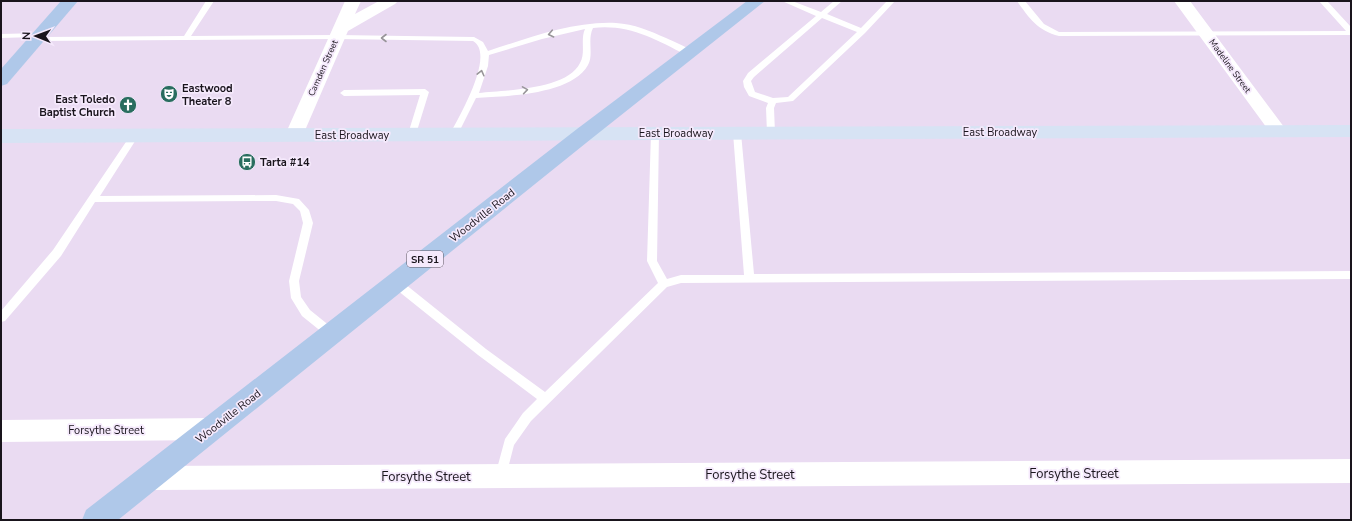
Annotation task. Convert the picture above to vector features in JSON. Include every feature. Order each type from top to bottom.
[{"type":"main road","points":[[1,80],[70,1]]},
{"type":"main road","name":"Woodville Road","points":[[96,520],[584,134],[757,1]]},
{"type":"street","name":"Camden Street","points":[[294,135],[353,1]]},
{"type":"street","points":[[339,33],[390,1]]},
{"type":"street","name":"Madeline Street","points":[[1182,1],[1278,131]]},
{"type":"street","name":"East Broadway","points":[[1,136],[1351,131]]},
{"type":"street","name":"Forsythe Street","points":[[1,431],[211,429]]},
{"type":"street","name":"Forsythe Street","points":[[149,478],[1351,471]]},
{"type":"lane","points":[[186,38],[210,1]]},
{"type":"lane","points":[[786,1],[862,31]]},
{"type":"lane","points":[[838,1],[751,75],[748,81],[748,87],[752,94],[773,101],[790,98],[862,31],[891,1]]},
{"type":"lane","points":[[1021,1],[1038,23],[1047,31],[1059,34],[1351,32]]},
{"type":"lane","points":[[1323,1],[1351,32]]},
{"type":"lane","points":[[485,54],[546,36],[590,26],[620,25],[633,28],[689,53]]},
{"type":"lane","points":[[473,96],[527,90],[566,81],[576,75],[584,66],[587,57],[584,39],[590,26]]},
{"type":"lane","points":[[1,36],[186,38],[339,33],[474,39],[483,46],[485,54],[478,84],[454,134]]},
{"type":"lane","points":[[344,93],[425,92],[412,134]]},
{"type":"lane","points":[[771,133],[770,112],[773,101]]},
{"type":"lane","points":[[655,133],[652,261],[664,284]]},
{"type":"lane","points":[[737,133],[748,279]]},
{"type":"lane","points":[[1,317],[57,253],[135,135]]},
{"type":"lane","points":[[93,199],[276,198],[296,201],[304,210],[308,223],[294,281],[296,298],[306,313],[332,334]]},
{"type":"lane","points":[[501,476],[509,443],[527,417],[664,284],[681,279],[1351,275]]},
{"type":"lane","points":[[396,283],[482,352],[546,399]]},
{"type":"place","name":"Eastwood Theater 8","points":[[169,94]]},
{"type":"place","name":"East Toledo Baptist Church","points":[[128,105]]},
{"type":"place","name":"Tarta #14","points":[[247,162]]}]
